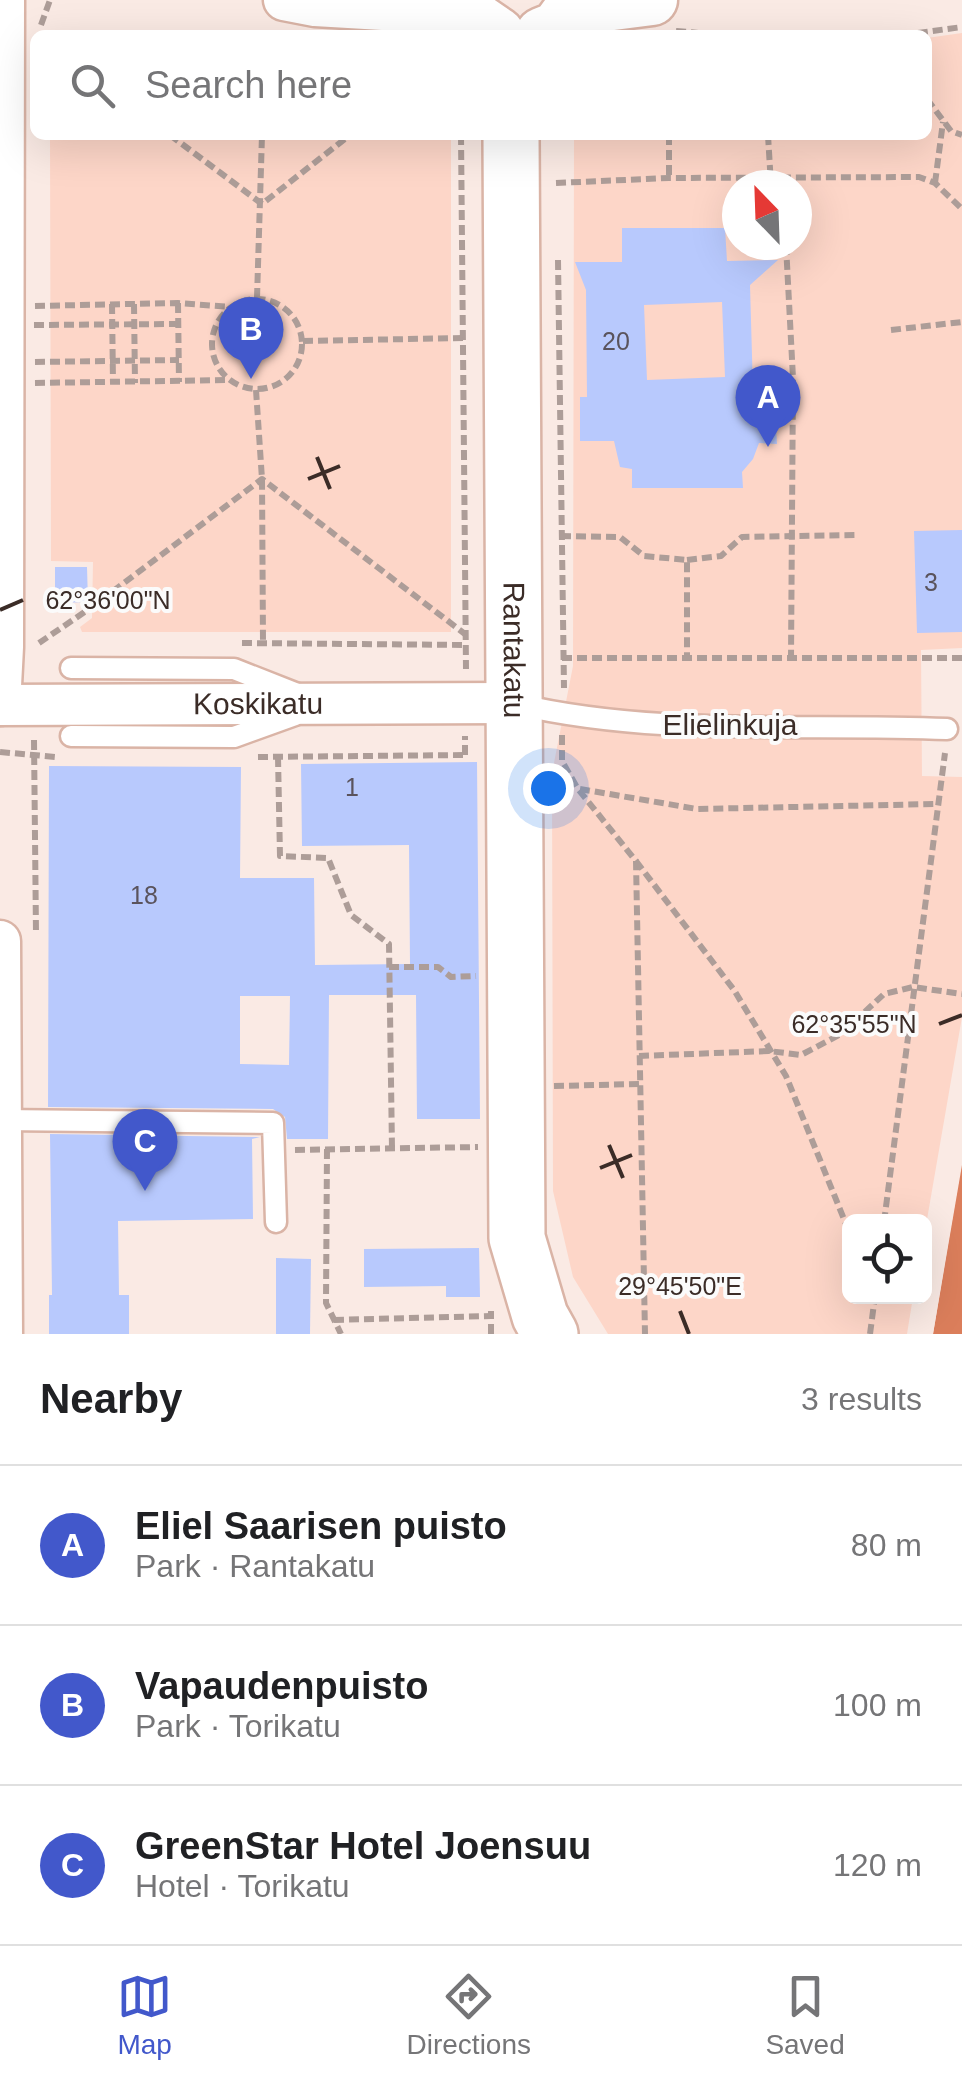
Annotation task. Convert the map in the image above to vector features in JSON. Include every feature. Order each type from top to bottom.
[{"type":"main road","name":"Rantakatu","points":[[511,142],[514,704],[502,1153],[517,1238],[540,1316],[550,1334]]},
{"type":"main road","name":"Rantakatu","points":[[502,1153],[556,1283],[588,1334]]},
{"type":"street","points":[[0,705],[1,562],[12,394],[4,0]]},
{"type":"street","points":[[284,0],[480,23]]},
{"type":"street","points":[[562,22],[652,0]]},
{"type":"street","name":"Koskikatu","points":[[0,705],[514,704]]},
{"type":"street","points":[[0,942],[2,1334]]},
{"type":"lane","points":[[70,668],[234,669],[325,704]]},
{"type":"lane","points":[[71,736],[234,737],[325,704]]},
{"type":"lane","name":"Elielinkuja","points":[[514,704],[632,724],[948,729]]},
{"type":"lane","points":[[1,1120],[273,1123],[276,1222]]},
{"type":"path","points":[[39,30],[50,0]]},
{"type":"path","points":[[932,30],[962,26]]},
{"type":"path","points":[[932,106],[951,131],[962,135]]},
{"type":"path","points":[[935,183],[943,122]]},
{"type":"path","points":[[177,140],[262,204]]},
{"type":"path","points":[[257,298],[262,140]]},
{"type":"path","points":[[262,204],[344,140]]},
{"type":"path","points":[[669,140],[669,178]]},
{"type":"path","points":[[768,140],[769,170]]},
{"type":"path","points":[[466,654],[462,338],[511,142],[556,182],[722,180]]},
{"type":"path","points":[[812,181],[919,177],[935,183],[962,209]]},
{"type":"path","points":[[556,182],[556,202]]},
{"type":"path","points":[[558,260],[565,658],[962,658]]},
{"type":"path","points":[[787,260],[793,378],[791,658]]},
{"type":"path","points":[[12,394],[113,383],[228,380],[256,390],[274,386],[290,376],[300,360],[303,341],[299,324],[274,301],[257,298],[230,307],[178,303],[34,306]]},
{"type":"path","points":[[178,303],[179,382]]},
{"type":"path","points":[[112,304],[113,383]]},
{"type":"path","points":[[134,304],[135,383]]},
{"type":"path","points":[[228,380],[212,351],[212,334],[230,307]]},
{"type":"path","points":[[891,330],[962,322]]},
{"type":"path","points":[[34,325],[178,324]]},
{"type":"path","points":[[303,341],[462,338]]},
{"type":"path","points":[[34,362],[178,360]]},
{"type":"path","points":[[256,390],[262,479],[262,643]]},
{"type":"path","points":[[262,479],[466,634]]},
{"type":"path","points":[[34,646],[262,479]]},
{"type":"path","points":[[562,536],[620,537],[644,556],[686,560],[720,556],[742,537],[856,535]]},
{"type":"path","points":[[686,560],[687,658]]},
{"type":"path","points":[[885,1214],[948,729]]},
{"type":"path","points":[[0,752],[34,754]]},
{"type":"path","points":[[392,1148],[389,944],[351,915],[328,858],[280,856],[278,757],[465,755],[484,760]]},
{"type":"path","points":[[562,761],[578,789],[734,990],[786,1076],[842,1214]]},
{"type":"path","points":[[578,789],[697,810],[936,804]]},
{"type":"path","points":[[636,861],[645,1334]]},
{"type":"path","points":[[390,967],[438,967],[451,977],[487,976]]},
{"type":"path","points":[[639,1056],[769,1051],[801,1055],[841,1034],[884,994],[914,988],[962,994]]},
{"type":"path","points":[[568,1086],[638,1084]]},
{"type":"path","points":[[274,1150],[392,1148],[502,1153]]},
{"type":"path","points":[[326,1149],[326,1303],[341,1334]]},
{"type":"path","points":[[870,1334],[873,1304]]},
{"type":"path","points":[[334,1320],[491,1316]]},
{"type":"shaded area","points":[[962,33],[962,648],[921,650],[922,776],[962,777],[962,1017],[928,1214],[842,1214],[842,1304],[912,1304],[907,1334],[608,1334],[573,1277],[553,1191],[552,773],[573,666],[574,140],[932,140],[932,37]]},
{"type":"shaded area","points":[[50,140],[451,140],[451,632],[82,632],[80,627],[92,618],[93,562],[51,561]]},
{"type":"shaded area","points":[[962,1165],[962,1334],[933,1334]]},
{"type":"pier","points":[[962,1160],[933,1334],[929,1334],[959,1161]]},
{"type":"building","points":[[622,228],[722,228],[722,260],[778,260],[750,285],[753,391],[774,390],[777,444],[759,443],[742,472],[743,488],[632,488],[632,469],[620,467],[614,441],[580,441],[580,397],[587,397],[586,290],[575,262],[622,262]],"holes":[[[722,302],[725,377],[647,380],[644,305]]]},
{"type":"building","points":[[962,530],[962,632],[917,633],[914,531]]},
{"type":"building","points":[[55,567],[87,567],[88,602],[55,603]]},
{"type":"building","points":[[477,762],[480,1119],[417,1119],[416,995],[329,995],[328,1139],[287,1139],[285,1117],[273,1109],[48,1107],[49,766],[241,767],[240,878],[314,878],[315,965],[410,964],[409,845],[302,846],[301,764]],"holes":[[[240,996],[290,996],[289,1065],[240,1064]]]},
{"type":"building","points":[[50,1134],[260,1137],[252,1139],[253,1219],[118,1221],[119,1295],[129,1295],[129,1334],[49,1334]]},
{"type":"building","points":[[479,1248],[480,1297],[446,1297],[446,1286],[364,1287],[364,1249]]},
{"type":"building","points":[[276,1258],[311,1259],[310,1334],[276,1334]]},
{"type":"place","name":"Vapaudenpuisto","points":[[251,379]]},
{"type":"place","name":"Eliel Saarisen puisto","points":[[768,447]]},
{"type":"place","name":"GreenStar Hotel Joensuu","points":[[145,1191]]}]
